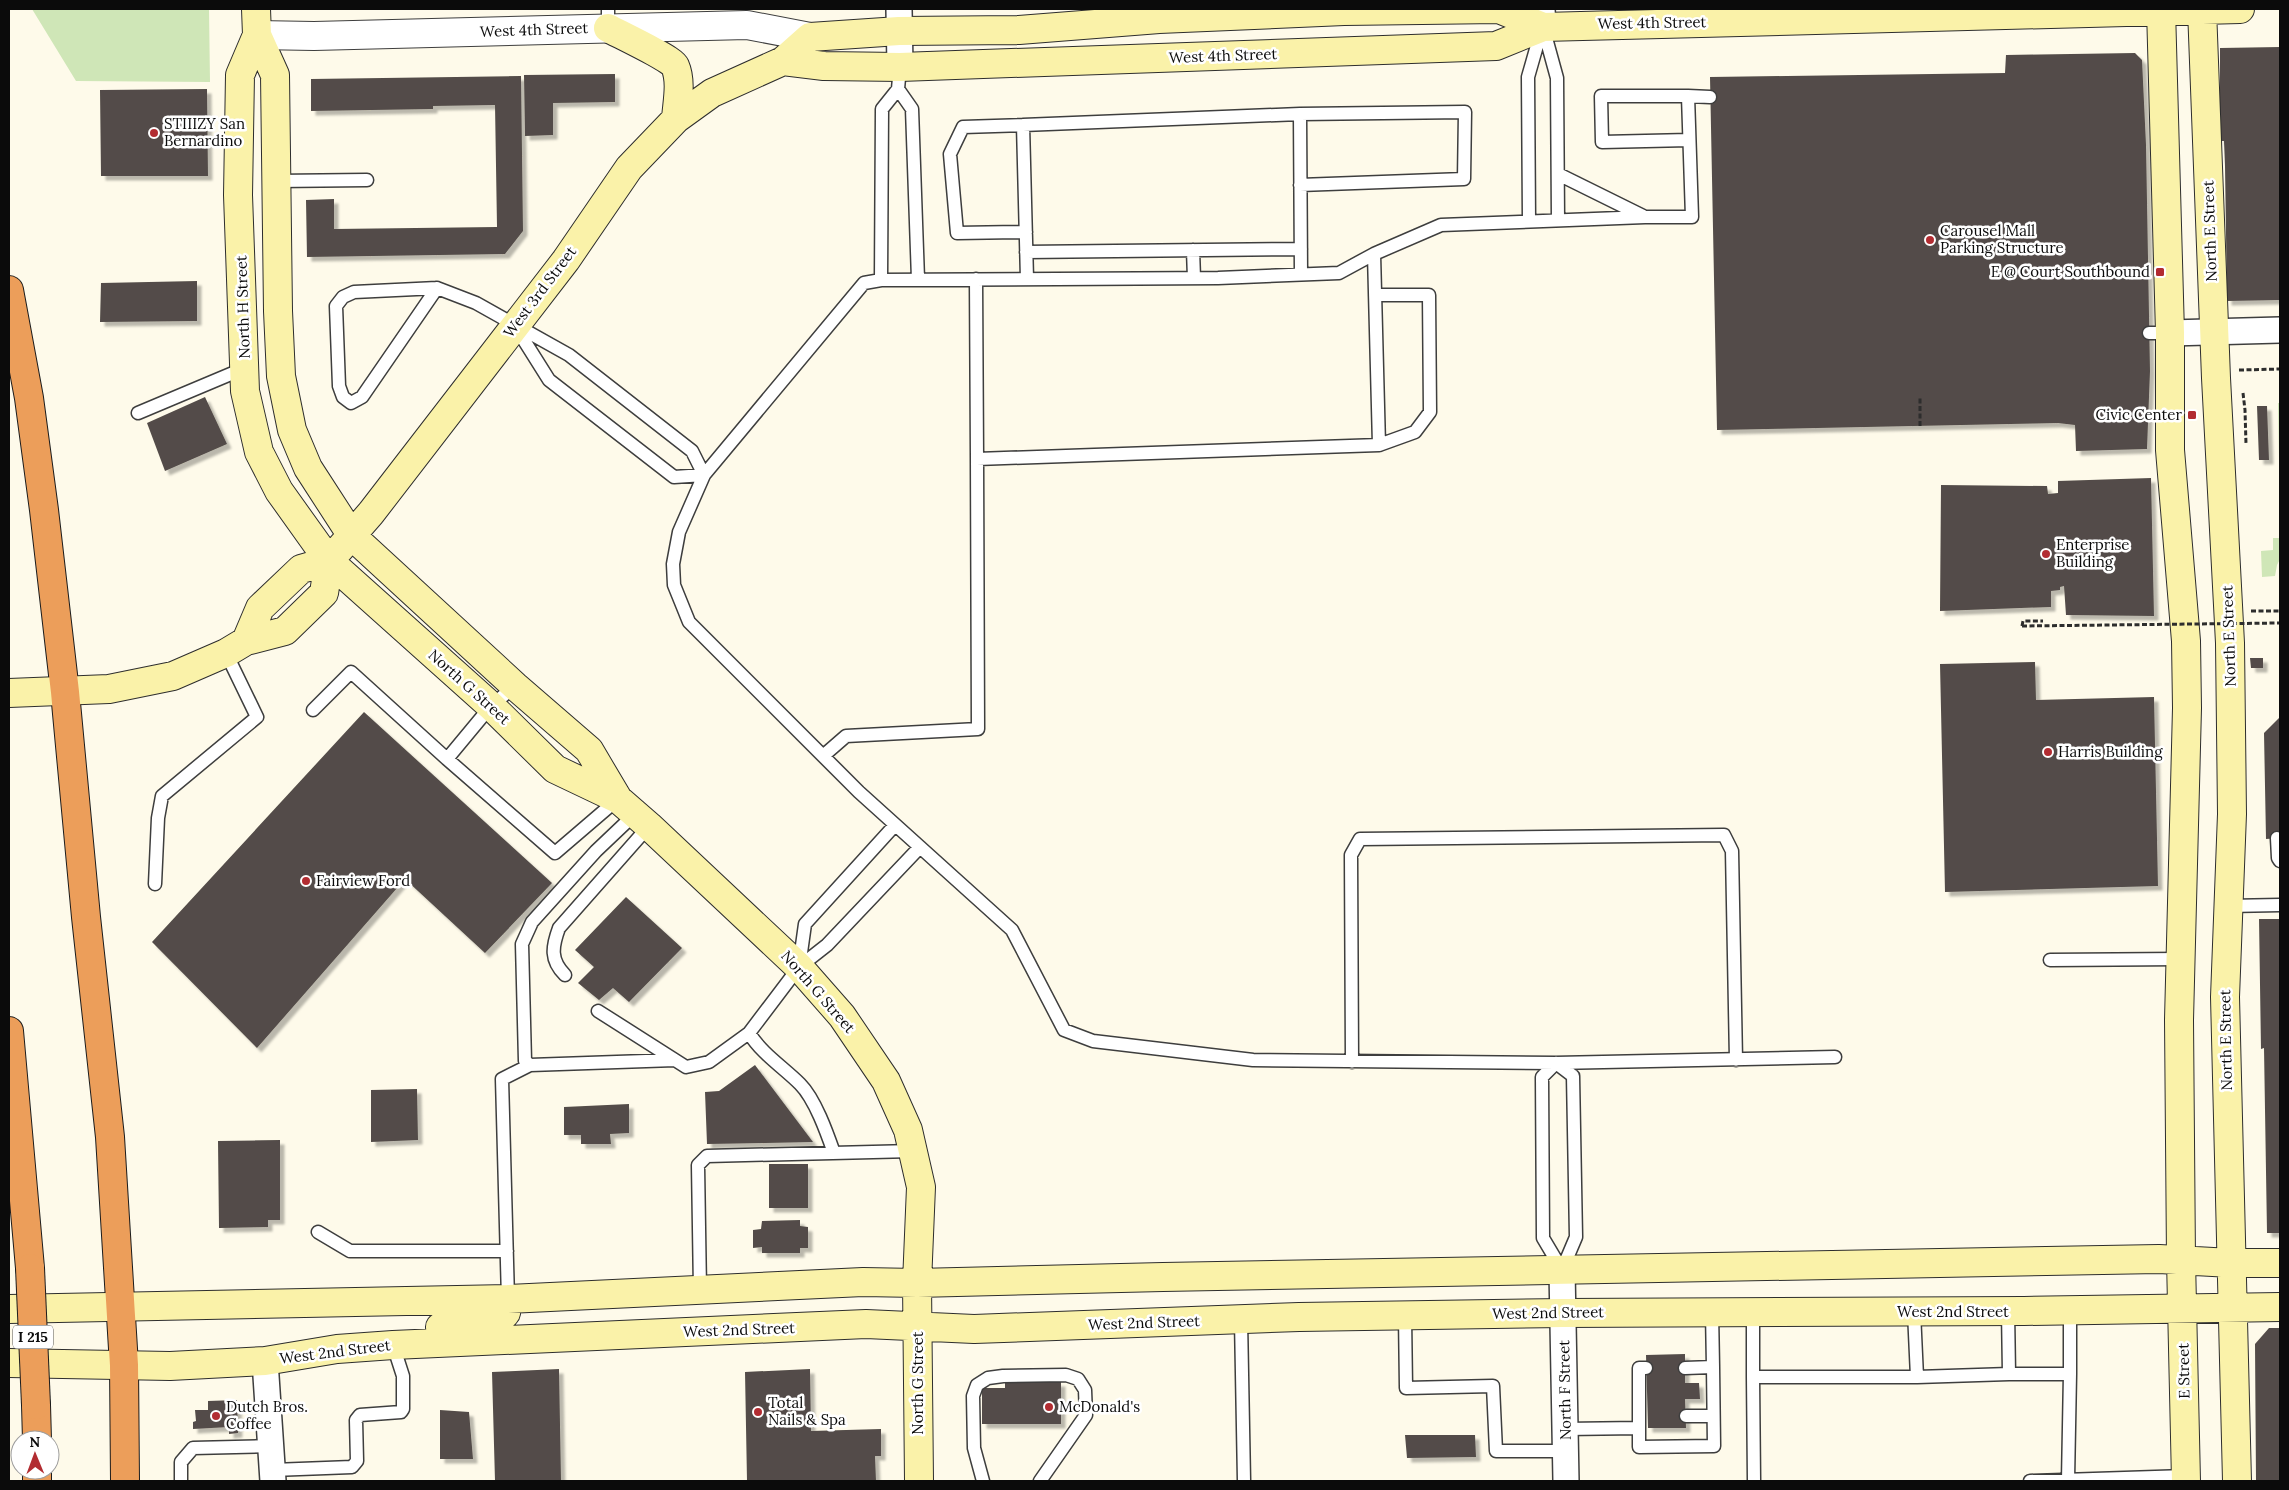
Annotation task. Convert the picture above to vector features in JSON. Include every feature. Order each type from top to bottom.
[{"type":"highway","points":[[9,290],[29,398],[65,692],[86,917],[110,1136],[124,1364],[125,1481]]},
{"type":"highway","name":"I 215","points":[[9,1031],[30,1268],[37,1430]]},
{"type":"main road","name":"West 4th Street","points":[[899,20],[1018,30],[1158,14],[1344,10],[1499,9],[1543,18],[2240,9]]},
{"type":"main road","points":[[2161,9],[2160,333],[2186,641],[2187,708],[2181,959],[2181,1260]]},
{"type":"main road","name":"North E Street","points":[[2202,9],[2214,331],[2229,615],[2232,814],[2226,997],[2231,1263]]},
{"type":"main road","name":"West 4th Street","points":[[899,78],[1496,46],[1543,18]]},
{"type":"main road","points":[[608,19],[648,50],[667,57],[675,64],[678,77],[676,120]]},
{"type":"main road","points":[[810,37],[899,20]]},
{"type":"main road","points":[[257,22],[275,75],[281,376],[292,430],[308,468],[352,536]]},
{"type":"main road","name":"North H Street","points":[[257,22],[240,75],[238,195],[245,391],[259,452],[279,491],[329,561]]},
{"type":"main road","name":"West 3rd Street","points":[[329,561],[352,536],[408,467],[566,260],[629,168],[676,120],[712,93],[783,61],[810,37]]},
{"type":"main road","points":[[783,61],[899,78]]},
{"type":"main road","name":"North G Street","points":[[352,536],[515,686],[589,750],[634,813],[799,967],[842,1016],[886,1081],[908,1130],[921,1188],[917,1283],[919,1481]]},
{"type":"main road","points":[[9,693],[110,689],[173,676],[236,647],[260,608],[301,569],[329,561]]},
{"type":"main road","name":"North G Street","points":[[329,561],[492,706],[555,769],[634,813]]},
{"type":"main road","points":[[9,1309],[508,1299],[863,1282],[917,1283],[2181,1260],[2280,1263]]},
{"type":"main road","name":"E Street","points":[[2181,1260],[2186,1479]]},
{"type":"main road","points":[[2231,1263],[2234,1308],[2237,1481]]},
{"type":"main road","points":[[393,1345],[407,1332],[502,1317],[506,1313],[508,1299]]},
{"type":"main road","name":"West 2nd Street","points":[[9,1363],[170,1366],[265,1361],[337,1349],[393,1345],[866,1324],[974,1329],[1242,1320],[1564,1313],[2070,1311],[2280,1307]]},
{"type":"street","name":"West 4th Street","points":[[257,22],[314,36],[608,19],[747,25],[810,37]]},
{"type":"street","points":[[899,20],[899,78]]},
{"type":"street","points":[[2160,333],[2280,330]]},
{"type":"street","name":"North F Street","points":[[1562,1270],[1566,1481]]},
{"type":"street","points":[[265,1361],[273,1466]]},
{"type":"lane","points":[[1543,18],[1557,78],[1558,220]]},
{"type":"lane","points":[[1529,221],[1528,77],[1543,18]]},
{"type":"lane","points":[[899,78],[912,109],[918,279]]},
{"type":"lane","points":[[881,280],[882,109],[899,78]]},
{"type":"lane","points":[[1689,140],[1602,142],[1601,96],[1710,97]]},
{"type":"lane","points":[[1688,96],[1692,217],[1441,225],[1374,254],[1340,273],[1194,278],[918,279],[881,280],[864,284],[704,475],[679,532],[673,564],[674,585],[689,622],[895,825],[1012,930],[1064,1030],[1093,1041],[1253,1060],[1556,1064],[1834,1057]]},
{"type":"lane","points":[[1026,232],[956,233],[950,154],[963,127],[1300,114],[1465,112],[1464,179],[1300,185]]},
{"type":"lane","points":[[1300,114],[1301,274]]},
{"type":"lane","points":[[1022,126],[1027,279]]},
{"type":"lane","points":[[1558,174],[1646,217]]},
{"type":"lane","points":[[276,181],[367,180]]},
{"type":"lane","points":[[1026,252],[1301,249]]},
{"type":"lane","points":[[1193,250],[1194,278]]},
{"type":"lane","points":[[1374,254],[1379,445]]},
{"type":"lane","points":[[823,756],[846,736],[978,729],[976,279]]},
{"type":"lane","points":[[438,288],[362,397],[351,403],[343,397],[339,386],[336,306],[343,297],[354,292],[438,288],[469,299],[569,355],[692,451],[704,475]]},
{"type":"lane","points":[[977,459],[1379,445],[1415,432],[1430,412],[1429,295],[1375,294]]},
{"type":"lane","points":[[515,326],[549,380],[674,478],[704,475]]},
{"type":"lane","points":[[138,413],[245,368]]},
{"type":"lane","points":[[155,884],[158,818],[162,796],[257,717],[236,647]]},
{"type":"lane","points":[[313,710],[351,672],[555,853],[634,813]]},
{"type":"lane","points":[[447,759],[492,706],[515,686]]},
{"type":"lane","points":[[565,975],[557,967],[553,945],[560,928],[634,813]]},
{"type":"lane","points":[[530,1065],[525,1061],[522,944],[532,922],[596,851],[634,813]]},
{"type":"lane","points":[[799,967],[804,924],[895,825]]},
{"type":"lane","points":[[1352,1062],[1351,855],[1360,839],[1724,835],[1732,851],[1736,1060]]},
{"type":"lane","points":[[2276,838],[2280,861]]},
{"type":"lane","points":[[598,1011],[686,1067],[709,1062],[748,1033],[799,967],[827,945],[920,847]]},
{"type":"lane","points":[[2228,906],[2280,905]]},
{"type":"lane","points":[[2050,960],[2181,959]]},
{"type":"lane","points":[[748,1033],[757,1046],[802,1086],[824,1124],[834,1153]]},
{"type":"lane","points":[[508,1299],[502,1079],[530,1065],[675,1060]]},
{"type":"lane","points":[[1556,1064],[1573,1076],[1576,1237],[1562,1270]]},
{"type":"lane","points":[[1556,1064],[1542,1078],[1543,1238],[1562,1270]]},
{"type":"lane","points":[[700,1290],[698,1165],[707,1156],[913,1151]]},
{"type":"lane","points":[[318,1232],[350,1251],[507,1251]]},
{"type":"lane","points":[[2008,1311],[2009,1374]]},
{"type":"lane","points":[[2068,1480],[2070,1311]]},
{"type":"lane","points":[[1646,1368],[1639,1368],[1642,1420],[1640,1447],[1714,1446],[1712,1312]]},
{"type":"lane","points":[[1753,1312],[1754,1481]]},
{"type":"lane","points":[[1914,1312],[1916,1377]]},
{"type":"lane","points":[[1405,1316],[1406,1388],[1493,1386],[1496,1451],[1565,1440],[1642,1420]]},
{"type":"lane","points":[[1242,1320],[1244,1481]]},
{"type":"lane","points":[[181,1481],[181,1462],[193,1448],[273,1466],[352,1467],[357,1461],[356,1420],[360,1415],[401,1412],[404,1409],[403,1376],[393,1345]]},
{"type":"lane","points":[[1685,1368],[1713,1367]]},
{"type":"lane","points":[[1753,1377],[1916,1377],[2070,1374]]},
{"type":"lane","points":[[983,1481],[974,1448],[972,1396],[978,1385],[988,1378],[1003,1376],[1066,1375],[1078,1379],[1085,1390],[1086,1415],[1040,1481],[1034,1481]]},
{"type":"lane","points":[[1686,1416],[1713,1416]]},
{"type":"lane","points":[[2030,1481],[2186,1479]]},
{"type":"path","points":[[2239,369],[2280,369]]},
{"type":"path","points":[[1920,396],[1920,426]]},
{"type":"path","points":[[2247,611],[2280,611]]},
{"type":"path","points":[[2042,620],[2023,621],[2022,626],[2280,623]]},
{"type":"green space","points":[[32,9],[209,9],[210,82],[76,81]]},
{"type":"green space","points":[[2278,403],[2280,403],[2280,459],[2279,459]]},
{"type":"green space","points":[[2273,538],[2280,538],[2280,559],[2275,576],[2262,577],[2261,551],[2273,550]]},
{"type":"building","points":[[2280,47],[2280,300],[2227,301],[2224,141],[2220,141],[2220,48]]},
{"type":"building","name":"Carousel Mall Parking Structure","points":[[2135,53],[2142,60],[2146,145],[2150,371],[2147,449],[2076,451],[2075,425],[2058,423],[1717,430],[1710,77],[2005,73],[2006,55]]},
{"type":"building","points":[[615,74],[615,102],[553,103],[553,135],[525,136],[524,75]]},
{"type":"building","points":[[521,76],[523,231],[505,254],[307,257],[306,200],[334,199],[334,229],[497,227],[495,105],[433,106],[433,109],[311,111],[311,79]]},
{"type":"building","name":"STIIIZY San Bernardino","points":[[207,89],[208,176],[101,176],[100,90]]},
{"type":"building","points":[[197,281],[197,321],[100,322],[101,283]]},
{"type":"building","points":[[205,397],[227,444],[165,471],[147,423]]},
{"type":"building","points":[[2257,406],[2267,406],[2269,460],[2259,460]]},
{"type":"building","name":"Enterprise Building","points":[[2151,478],[2154,616],[2066,615],[2064,586],[2060,587],[2060,590],[2051,591],[2051,607],[1940,611],[1941,485],[2047,486],[2048,494],[2058,493],[2058,481]]},
{"type":"building","points":[[2250,658],[2263,658],[2263,668],[2251,668]]},
{"type":"building","name":"Harris Building","points":[[2035,662],[2036,700],[2154,697],[2158,886],[1945,892],[1940,664]]},
{"type":"building","name":"Fairview Ford","points":[[364,712],[552,883],[485,953],[405,879],[257,1048],[152,942]]},
{"type":"building","points":[[2280,717],[2280,838],[2266,839],[2264,733]]},
{"type":"building","points":[[626,897],[682,948],[629,1002],[613,988],[599,1000],[578,983],[594,967],[575,950]]},
{"type":"building","points":[[2259,919],[2280,919],[2280,1233],[2267,1233],[2264,1048],[2261,1049]]},
{"type":"building","points":[[755,1065],[813,1142],[707,1144],[705,1092],[719,1091]]},
{"type":"building","points":[[417,1089],[418,1140],[371,1142],[371,1090]]},
{"type":"building","points":[[629,1104],[629,1133],[610,1134],[611,1144],[581,1144],[581,1135],[564,1135],[564,1107]]},
{"type":"building","points":[[280,1140],[280,1220],[268,1220],[268,1227],[219,1228],[218,1141]]},
{"type":"building","points":[[769,1164],[808,1164],[808,1208],[769,1208]]},
{"type":"building","points":[[800,1220],[800,1226],[808,1227],[808,1248],[800,1248],[800,1253],[762,1253],[762,1247],[753,1248],[753,1230],[761,1229],[762,1221]]},
{"type":"building","points":[[2269,1328],[2280,1328],[2280,1481],[2256,1481],[2255,1344]]},
{"type":"building","points":[[1685,1354],[1685,1383],[1699,1383],[1700,1399],[1685,1399],[1686,1428],[1648,1428],[1646,1355]]},
{"type":"building","points":[[559,1369],[561,1481],[495,1481],[492,1372]]},
{"type":"building","points":[[810,1369],[811,1431],[881,1429],[881,1456],[875,1456],[876,1481],[747,1481],[745,1372]]},
{"type":"building","points":[[1005,1382],[1061,1382],[1061,1424],[982,1424],[982,1388],[1005,1388]]},
{"type":"building","name":"Dutch Bros. Coffee","points":[[237,1400],[238,1433],[229,1434],[229,1427],[193,1429],[193,1422],[196,1421],[195,1410],[208,1410],[208,1401]]},
{"type":"building","points":[[440,1410],[469,1412],[473,1459],[440,1459]]},
{"type":"building","points":[[1405,1435],[1475,1435],[1476,1457],[1407,1458]]},
{"type":"place","name":"STIIIZY San Bernardino","points":[[154,133]]},
{"type":"place","name":"Carousel Mall Parking Structure","points":[[1930,240]]},
{"type":"place","name":"E @ Court Southbound","points":[[2160,272]]},
{"type":"place","name":"Civic Center","points":[[2192,415]]},
{"type":"place","name":"Enterprise Building","points":[[2046,554]]},
{"type":"place","name":"Harris Building","points":[[2048,752]]},
{"type":"place","name":"Fairview Ford","points":[[306,881]]},
{"type":"place","name":"McDonald's","points":[[1049,1407]]},
{"type":"place","name":"Total Nails & Spa","points":[[758,1412]]},
{"type":"place","name":"Dutch Bros. Coffee","points":[[216,1416]]}]
